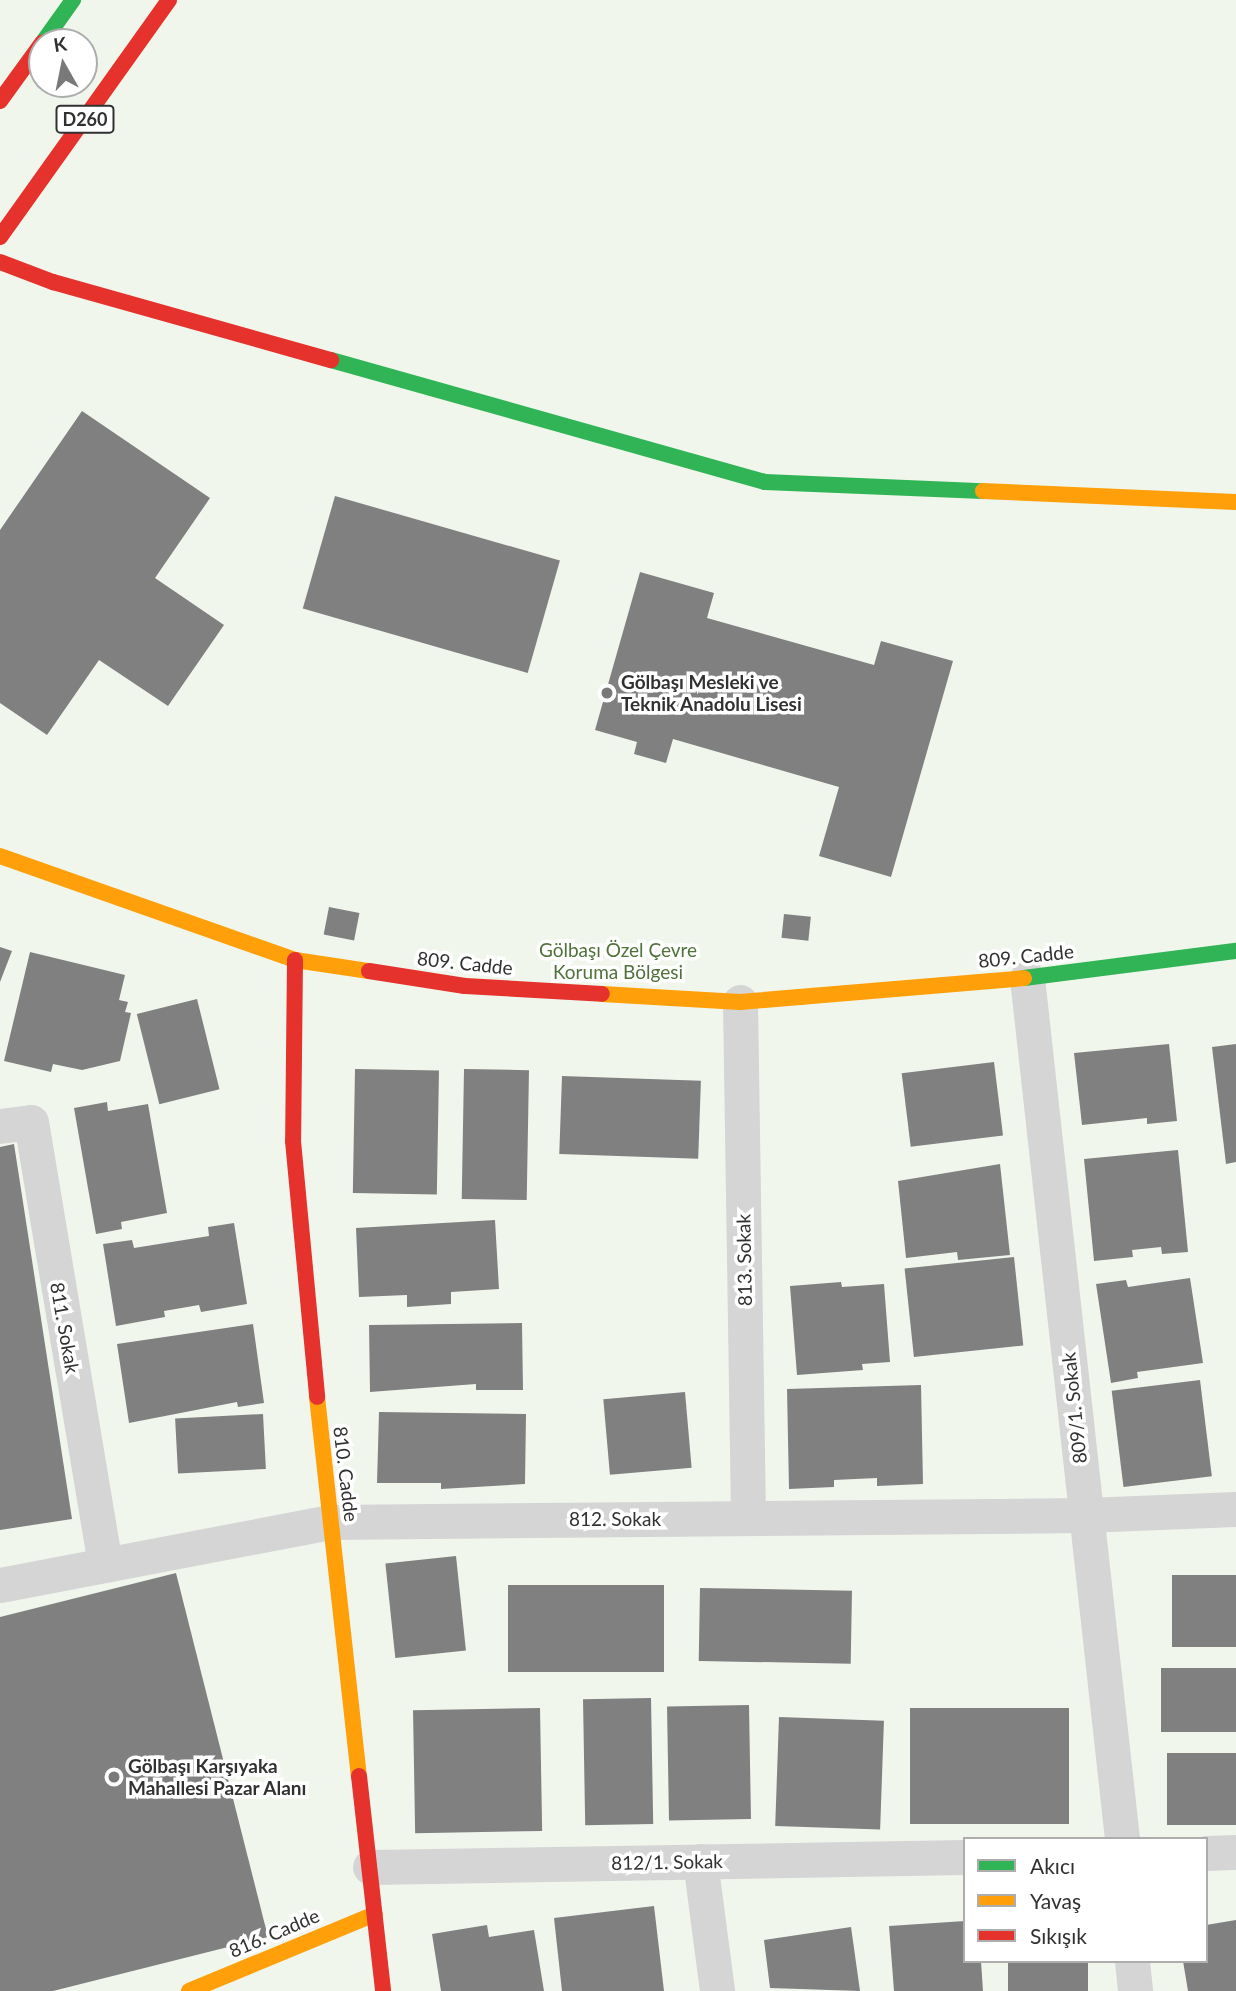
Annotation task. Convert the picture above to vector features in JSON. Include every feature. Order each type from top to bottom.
[{"type":"main road","points":[[53,28],[73,0]]},
{"type":"main road","name":"D260","points":[[0,237],[169,0]]},
{"type":"main road","points":[[0,101],[28,62]]},
{"type":"main road","points":[[0,262],[53,282],[765,482],[1236,502]]},
{"type":"main road","name":"809. Cadde","points":[[0,856],[295,960],[464,986],[740,1002],[1027,978],[1236,951]]},
{"type":"main road","name":"810. Cadde","points":[[295,960],[293,1141],[310,1360],[383,1991]]},
{"type":"main road","name":"816. Cadde","points":[[189,1991],[375,1914]]},
{"type":"street","name":"809/1. Sokak","points":[[1027,978],[1122,1837]]},
{"type":"street","name":"813. Sokak","points":[[740,1002],[748,1518]]},
{"type":"street","name":"811. Sokak","points":[[0,1126],[31,1122],[106,1565]]},
{"type":"street","name":"812. Sokak","points":[[0,1585],[330,1522],[1085,1515],[1236,1509]]},
{"type":"street","points":[[1208,1853],[1236,1852]]},
{"type":"street","name":"812/1. Sokak","points":[[370,1867],[963,1857]]},
{"type":"street","points":[[700,1861],[717,1991]]},
{"type":"street","points":[[1132,1963],[1135,1991]]},
{"type":"green space","name":"Gölbaşı Özel Çevre Koruma Bölgesi","points":[[0,0],[1236,0],[1236,1991],[0,1991]]},
{"type":"building","points":[[82,411],[210,498],[155,578],[224,625],[168,706],[99,660],[47,735],[0,703],[0,530]]},
{"type":"building","points":[[335,496],[560,560],[528,673],[303,608]]},
{"type":"building","points":[[640,572],[714,593],[707,618],[874,665],[881,641],[953,661],[891,877],[819,856],[839,787],[673,739],[666,763],[634,754],[637,742],[595,730]]},
{"type":"building","points":[[329,907],[359,913],[354,940],[324,934]]},
{"type":"building","points":[[784,914],[811,917],[808,941],[781,938]]},
{"type":"building","points":[[0,947],[12,951],[0,982]]},
{"type":"building","points":[[30,952],[125,975],[119,1000],[128,1002],[125,1012],[131,1013],[120,1061],[82,1070],[53,1064],[51,1072],[4,1061]]},
{"type":"building","points":[[197,999],[219,1089],[159,1104],[137,1014]]},
{"type":"building","points":[[1169,1044],[1177,1121],[1147,1124],[1147,1118],[1082,1125],[1074,1053]]},
{"type":"building","points":[[1236,1044],[1236,1162],[1226,1164],[1212,1047]]},
{"type":"building","points":[[994,1062],[1003,1135],[911,1147],[902,1073]]},
{"type":"building","points":[[355,1069],[439,1070],[437,1194],[353,1193]]},
{"type":"building","points":[[464,1069],[529,1070],[527,1200],[462,1199]]},
{"type":"building","points":[[562,1076],[701,1081],[698,1159],[559,1154]]},
{"type":"building","points":[[107,1102],[108,1111],[148,1104],[167,1213],[121,1222],[122,1229],[96,1234],[74,1108]]},
{"type":"building","points":[[14,1144],[72,1519],[0,1530],[0,1147]]},
{"type":"building","points":[[1178,1150],[1188,1252],[1162,1254],[1161,1247],[1132,1250],[1133,1257],[1094,1261],[1084,1159]]},
{"type":"building","points":[[1000,1164],[1010,1255],[958,1260],[957,1252],[906,1258],[898,1181]]},
{"type":"building","points":[[495,1220],[499,1289],[451,1292],[451,1304],[407,1307],[407,1295],[359,1297],[356,1228]]},
{"type":"building","points":[[234,1223],[247,1304],[201,1312],[199,1305],[164,1311],[165,1317],[116,1326],[103,1244],[132,1240],[134,1248],[209,1236],[208,1227]]},
{"type":"building","points":[[1014,1257],[1023,1346],[914,1357],[905,1268]]},
{"type":"building","points":[[1190,1278],[1203,1363],[1137,1372],[1138,1378],[1111,1383],[1096,1284],[1126,1280],[1128,1287]]},
{"type":"building","points":[[841,1282],[842,1287],[884,1284],[890,1362],[862,1364],[863,1370],[797,1375],[790,1286]]},
{"type":"building","points":[[522,1323],[523,1390],[476,1390],[476,1384],[370,1392],[369,1325]]},
{"type":"building","points":[[253,1324],[264,1403],[238,1407],[237,1402],[129,1423],[117,1344]]},
{"type":"building","points":[[1200,1380],[1212,1476],[1123,1487],[1112,1391]]},
{"type":"building","points":[[921,1385],[923,1484],[877,1486],[877,1478],[834,1480],[834,1487],[789,1489],[787,1389]]},
{"type":"building","points":[[685,1392],[692,1468],[610,1475],[603,1399]]},
{"type":"building","points":[[379,1412],[526,1414],[525,1484],[441,1489],[441,1483],[377,1483]]},
{"type":"building","points":[[263,1414],[266,1469],[178,1474],[175,1419]]},
{"type":"building","points":[[456,1556],[466,1650],[395,1658],[385,1563]]},
{"type":"building","name":"Gölbaşı Karşıyaka Mahallesi Pazar Alanı","points":[[176,1573],[268,1937],[53,1991],[0,1991],[0,1617]]},
{"type":"building","points":[[1172,1575],[1236,1575],[1236,1647],[1172,1647]]},
{"type":"building","points":[[508,1585],[664,1585],[664,1672],[508,1672]]},
{"type":"building","points":[[700,1588],[852,1591],[851,1664],[699,1661]]},
{"type":"building","points":[[1161,1668],[1236,1668],[1236,1732],[1161,1732]]},
{"type":"building","points":[[651,1698],[653,1824],[585,1825],[583,1699]]},
{"type":"building","points":[[749,1705],[751,1819],[669,1820],[667,1706]]},
{"type":"building","points":[[540,1708],[542,1831],[415,1833],[413,1710]]},
{"type":"building","points":[[910,1708],[1069,1708],[1069,1824],[910,1824]]},
{"type":"building","points":[[779,1717],[884,1721],[880,1830],[775,1826]]},
{"type":"building","points":[[1167,1753],[1236,1753],[1236,1825],[1167,1825]]},
{"type":"building","points":[[654,1906],[664,1991],[562,1991],[554,1918]]},
{"type":"building","points":[[1236,1920],[1236,1991],[1188,1991],[1183,1963],[1208,1963],[1208,1925]]},
{"type":"building","points":[[963,1921],[963,1963],[981,1963],[983,1991],[894,1991],[889,1926]]},
{"type":"building","points":[[487,1925],[489,1937],[534,1930],[544,1991],[441,1991],[432,1934]]},
{"type":"building","points":[[851,1927],[860,1991],[770,1988],[764,1940]]},
{"type":"building","points":[[1008,1963],[1088,1963],[1088,1991],[1008,1991]]},
{"type":"traffic: fast","points":[[53,28],[73,0]]},
{"type":"traffic: fast","points":[[331,360],[765,482],[983,491]]},
{"type":"traffic: fast","points":[[1024,978],[1236,951]]},
{"type":"traffic: slow","points":[[983,491],[1236,502]]},
{"type":"traffic: slow","points":[[0,856],[295,960],[369,971]]},
{"type":"traffic: slow","points":[[602,994],[740,1002],[1024,978]]},
{"type":"traffic: slow","points":[[317,1397],[359,1776]]},
{"type":"traffic: slow","points":[[189,1991],[375,1914]]},
{"type":"traffic: jam","points":[[0,237],[169,0]]},
{"type":"traffic: jam","points":[[0,101],[28,62]]},
{"type":"traffic: jam","points":[[0,262],[53,282],[331,360]]},
{"type":"traffic: jam","points":[[295,960],[293,1141],[317,1397]]},
{"type":"traffic: jam","points":[[369,971],[465,986],[602,994]]},
{"type":"traffic: jam","points":[[359,1776],[383,1991]]},
{"type":"place","name":"Gölbaşı Mesleki ve Teknik Anadolu Lisesi","points":[[607,693]]},
{"type":"place","name":"Gölbaşı Karşıyaka Mahallesi Pazar Alanı","points":[[114,1777]]}]
